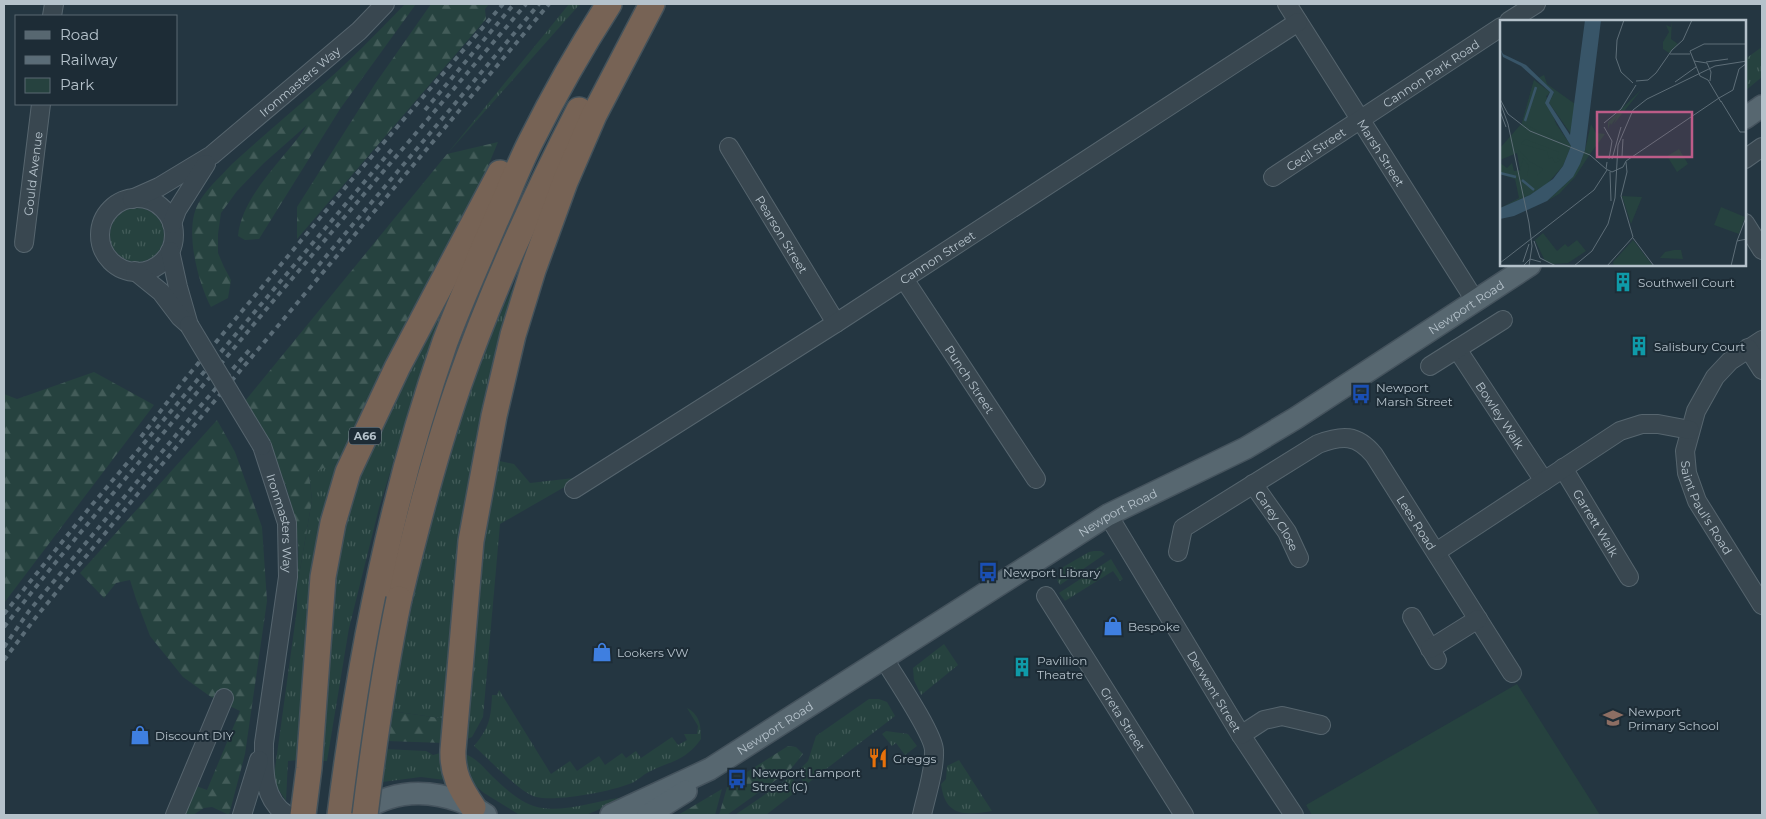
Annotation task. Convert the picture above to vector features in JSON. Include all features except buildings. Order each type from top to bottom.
[{"type":"highway","name":"A66","points":[[365,815],[396,504],[424,407],[446,341],[529,145],[576,54],[609,4]]},
{"type":"highway","name":"A66","points":[[340,815],[351,729],[387,597],[421,508],[452,405],[486,313],[514,243],[542,182],[591,87],[644,4]]},
{"type":"highway","points":[[484,813],[465,796],[454,774],[453,750],[471,541],[496,407],[518,316],[532,270],[565,182],[594,115],[652,4]]},
{"type":"highway","name":"A66","points":[[304,815],[323,577],[333,523],[348,472],[397,368],[543,93],[576,54]]},
{"type":"main road","points":[[1746,117],[1762,106]]},
{"type":"main road","name":"Newport Road","points":[[611,815],[710,768],[1108,515],[1246,448],[1296,418],[1529,266]]},
{"type":"main road","name":"Newport Road","points":[[648,815],[684,792],[710,768]]},
{"type":"main road","points":[[350,815],[389,798],[416,794],[446,797],[484,813]]},
{"type":"street","name":"Ironmasters Way","points":[[189,325],[180,317],[162,292],[135,272],[124,269],[112,262],[104,251],[101,238],[102,224],[109,212],[119,203],[132,199],[174,179],[212,155],[359,31],[385,4]]},
{"type":"street","name":"Marsh Street","points":[[1287,4],[1476,302]]},
{"type":"street","points":[[1511,20],[1536,4]]},
{"type":"street","name":"Cannon Street","points":[[574,490],[836,323],[1298,22]]},
{"type":"street","name":"Cannon Park Road","points":[[1360,120],[1500,28]]},
{"type":"street","name":"Gould Avenue","points":[[24,244],[41,105]]},
{"type":"street","name":"Cecil Street","points":[[1273,177],[1360,120]]},
{"type":"street","name":"Pearson Street","points":[[729,147],[836,323]]},
{"type":"street","points":[[1746,158],[1762,147]]},
{"type":"street","name":"Ironmasters Way","points":[[212,155],[199,172],[172,224],[174,240],[170,251],[189,325],[262,446],[287,523],[288,577],[264,743]]},
{"type":"street","points":[[132,199],[146,199],[158,205],[169,216],[172,224]]},
{"type":"street","points":[[1746,225],[1762,250]]},
{"type":"street","points":[[135,272],[157,266],[170,251]]},
{"type":"street","name":"Punch Street","points":[[904,279],[1036,479]]},
{"type":"street","points":[[1430,366],[1503,320]]},
{"type":"street","points":[[1755,344],[1762,370]]},
{"type":"street","name":"Saint Paul's Road","points":[[1755,344],[1730,361],[1715,377],[1696,411],[1685,451],[1687,473],[1697,502],[1762,605]]},
{"type":"street","name":"Bowley Walk","points":[[1457,349],[1544,481]]},
{"type":"street","name":"Lees Road","points":[[1178,552],[1183,528],[1318,444],[1333,438],[1347,437],[1366,444],[1436,552],[1620,430],[1642,424],[1658,424],[1690,430]]},
{"type":"street","name":"Garrett Walk","points":[[1563,468],[1629,577]]},
{"type":"street","name":"Carey Close","points":[[1253,484],[1287,532],[1299,558]]},
{"type":"street","name":"Derwent Street","points":[[1108,515],[1241,735],[1294,815]]},
{"type":"street","points":[[1436,552],[1512,673]]},
{"type":"street","name":"Greta Street","points":[[1046,596],[1184,815]]},
{"type":"street","points":[[1412,617],[1434,654],[1478,619]]},
{"type":"street","points":[[884,659],[924,727],[934,749],[922,815]]},
{"type":"street","points":[[175,815],[224,698]]},
{"type":"street","points":[[1241,735],[1264,720],[1282,716],[1321,725]]},
{"type":"street","points":[[242,815],[264,743]]},
{"type":"street","points":[[264,743],[265,784],[270,796],[287,815]]},
{"type":"green space","points":[[405,4],[416,4],[340,109],[259,239],[245,240],[238,236],[241,221],[256,191],[307,125],[264,163],[237,191],[221,213],[218,253],[231,280],[228,298],[211,307],[197,271],[194,256],[192,228],[194,215],[201,199],[232,164],[338,70]]},
{"type":"green space","points":[[431,4],[489,4],[485,9],[486,19],[297,239],[297,207],[375,84]]},
{"type":"green space","points":[[569,4],[580,4],[447,154]]},
{"type":"green space","points":[[1762,47],[1762,77],[1746,90],[1746,58]]},
{"type":"green space","points":[[498,142],[484,176],[356,422],[339,462],[309,474],[312,500],[297,587],[298,545],[292,506],[272,452],[245,401],[447,154]]},
{"type":"green space","points":[[132,208],[142,208],[152,212],[160,220],[164,235],[160,250],[152,258],[142,262],[132,262],[122,258],[114,250],[110,240],[110,230],[114,220],[122,212]]},
{"type":"green space","points":[[470,240],[418,383],[379,508],[349,628],[327,761],[319,761],[324,651],[342,511]]},
{"type":"green space","points":[[531,248],[446,719],[391,711],[418,580],[451,450],[479,366]]},
{"type":"green space","points":[[94,372],[154,405],[4,603],[4,394],[17,399]]},
{"type":"green space","points":[[217,420],[235,452],[262,527],[267,601],[245,754],[229,815],[212,807],[204,808],[193,815],[183,815],[196,786],[207,790],[240,711],[211,697],[183,677],[150,636],[130,580],[116,583],[104,598],[80,573]]},
{"type":"green space","points":[[495,460],[514,464],[530,483],[574,478],[575,481],[500,524],[483,717],[472,737],[463,741],[480,562]]},
{"type":"green space","points":[[339,462],[315,549],[305,636],[299,760],[288,761],[286,801],[277,787],[274,776],[297,609],[297,587],[312,500],[309,473]]},
{"type":"green space","points":[[1094,551],[1101,551],[1105,554],[1060,585],[1057,580],[1061,577],[1058,570]]},
{"type":"green space","points":[[1111,559],[1123,579],[1120,581],[1113,571],[1065,601],[1059,593]]},
{"type":"green space","points":[[944,644],[958,665],[921,695],[914,680],[913,668]]},
{"type":"green space","points":[[1517,684],[1600,815],[1312,815],[1306,805]]},
{"type":"green space","points":[[499,690],[551,774],[570,761],[577,771],[599,756],[605,765],[622,753],[626,758],[636,751],[641,758],[672,737],[678,745],[687,740],[684,734],[697,734],[698,726],[687,708],[695,714],[699,721],[701,739],[683,757],[647,773],[634,782],[600,792],[571,797],[536,797],[521,789],[474,746],[488,723],[492,695],[497,695]]},
{"type":"green space","points":[[869,699],[879,699],[887,702],[895,716],[808,783],[803,782],[798,771],[808,761],[816,736]]},
{"type":"green space","points":[[391,711],[446,719],[444,743],[386,741]]},
{"type":"green space","points":[[886,731],[908,734],[917,746],[905,755],[896,743],[892,746],[882,734]]},
{"type":"green space","points":[[788,746],[796,747],[803,754],[790,770],[727,815],[719,815],[728,784]]},
{"type":"green space","points":[[384,749],[426,751],[433,755],[444,752],[445,780],[421,777],[382,782]]},
{"type":"green space","points":[[463,754],[483,766],[514,795],[537,807],[556,809],[618,798],[619,801],[586,815],[518,814],[484,793],[471,782]]},
{"type":"green space","points":[[959,760],[992,811],[965,813],[952,808],[947,802],[943,795],[941,784],[946,779],[947,766]]},
{"type":"green space","points":[[789,778],[793,779],[798,790],[766,815],[735,815]]},
{"type":"green space","points":[[722,789],[715,815],[678,815]]},
{"type":"railway","points":[[141,437],[181,384],[355,176],[503,4]]},
{"type":"railway","points":[[425,110],[514,4]]},
{"type":"railway","points":[[4,627],[279,294],[526,4]]},
{"type":"railway","points":[[312,273],[539,4]]},
{"type":"railway","points":[[4,660],[36,617],[202,416],[549,4]]},
{"type":"railway","points":[[4,614],[91,506],[393,148]]},
{"type":"railway","points":[[4,647],[29,611],[252,347]]},
{"type":"place","name":"Southwell Court","points":[[1623,282]]},
{"type":"place","name":"Salisbury Court","points":[[1639,346]]},
{"type":"place","name":"Newport Marsh Street","points":[[1361,394]]},
{"type":"place","name":"Newport Library","points":[[988,572]]},
{"type":"place","name":"Bespoke","points":[[1113,626]]},
{"type":"place","name":"Lookers VW","points":[[602,652]]},
{"type":"place","name":"Pavillion Theatre","points":[[1022,667]]},
{"type":"place","name":"Newport Primary School","points":[[1613,718]]},
{"type":"place","name":"Discount DIY","points":[[140,735]]},
{"type":"place","name":"Greggs","points":[[878,758]]},
{"type":"place","name":"Newport Lamport Street (C)","points":[[737,779]]}]
